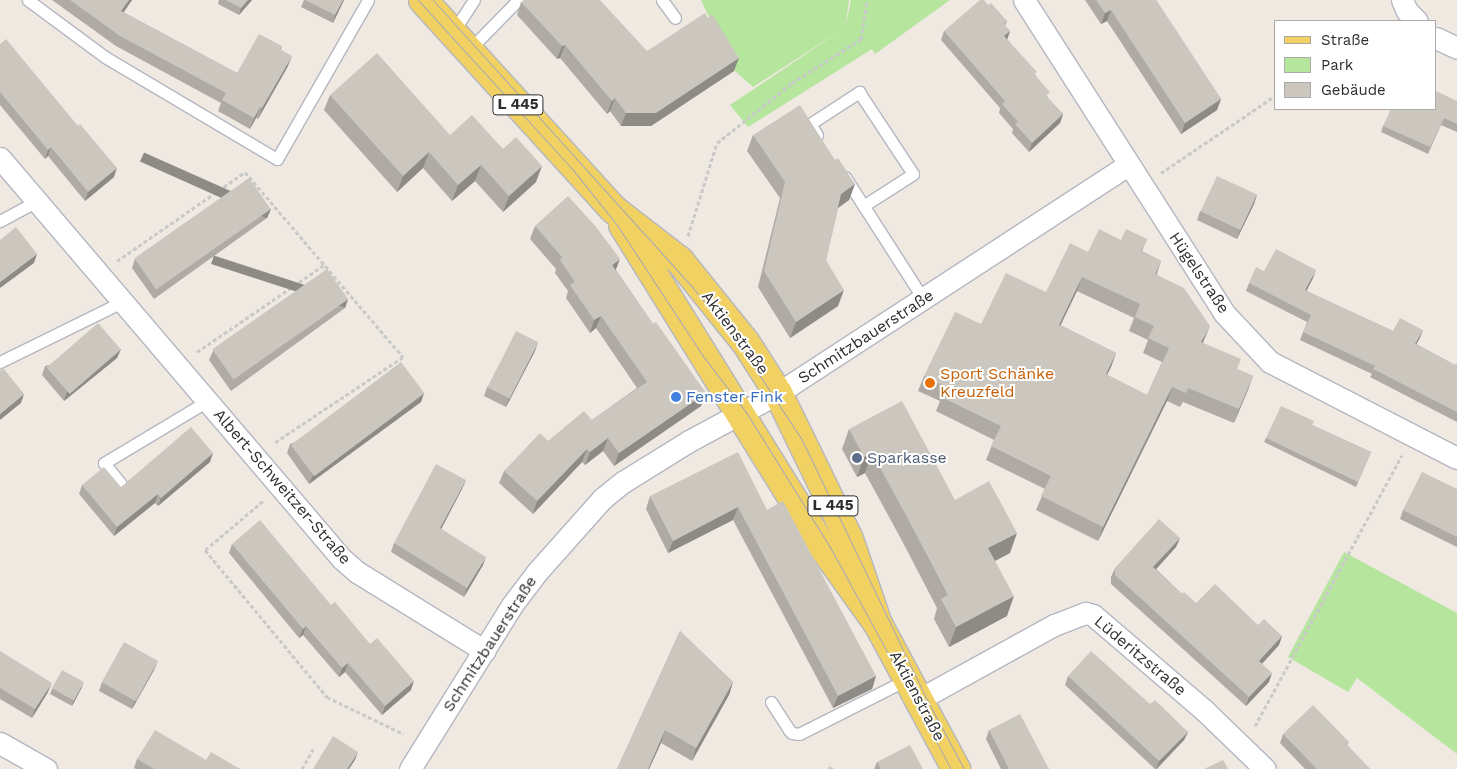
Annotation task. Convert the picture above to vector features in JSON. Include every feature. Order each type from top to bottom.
[{"type":"main road","name":"Aktienstraße","points":[[424,0],[613,209],[680,261],[746,343],[778,393],[849,539],[878,624]]},
{"type":"main road","name":"Aktienstraße","points":[[613,209],[820,543],[878,624],[956,769]]},
{"type":"street","name":"Hügelstraße","points":[[1024,0],[1224,313],[1270,362],[1457,458]]},
{"type":"street","points":[[1402,0],[1407,11],[1416,20]]},
{"type":"street","points":[[1437,38],[1457,48]]},
{"type":"street","name":"Albert-Schweitzer-Straße","points":[[0,158],[178,365],[253,458],[342,559],[357,572],[484,651]]},
{"type":"street","name":"Schmitzbauerstraße","points":[[410,769],[512,605],[537,572],[603,498],[647,465],[778,393],[924,300],[1128,165]]},
{"type":"street","name":"Lüderitzstraße","points":[[913,689],[1054,625],[1086,613],[1093,615],[1244,747],[1265,769]]},
{"type":"street","points":[[0,742],[46,769]]},
{"type":"lane","points":[[28,0],[105,57],[277,159],[368,0]]},
{"type":"lane","points":[[461,41],[474,0]]},
{"type":"lane","points":[[461,41],[518,0]]},
{"type":"lane","points":[[662,0],[675,18]]},
{"type":"lane","points":[[826,149],[810,124],[860,92],[913,174],[864,206]]},
{"type":"lane","points":[[837,165],[924,300]]},
{"type":"lane","points":[[0,221],[37,201]]},
{"type":"lane","points":[[0,362],[122,302]]},
{"type":"lane","name":"Albert-Schweitzer-Straße","points":[[121,484],[104,463],[207,401]]},
{"type":"lane","points":[[771,702],[792,734],[799,734],[913,689]]},
{"type":"path","points":[[680,261],[717,143],[792,84],[861,39],[867,0]]},
{"type":"path","points":[[1142,186],[1274,96]]},
{"type":"path","points":[[98,274],[244,172],[402,357],[253,458]]},
{"type":"path","points":[[178,365],[324,265]]},
{"type":"path","points":[[1244,747],[1413,434]]},
{"type":"path","points":[[244,516],[205,550],[327,697],[426,744]]},
{"type":"path","points":[[302,769],[314,749]]},
{"type":"green space","points":[[701,0],[849,0],[846,25],[851,0],[950,0],[875,54],[872,49],[748,127],[730,105],[846,27],[753,87],[735,71]]},
{"type":"green space","points":[[1344,552],[1457,613],[1457,754],[1357,678],[1348,692],[1288,657]]},
{"type":"building","points":[[70,0],[129,0],[121,11],[237,73],[259,34],[282,46],[280,49],[292,56],[262,108],[260,107],[254,118],[222,100],[226,93],[120,36]]},
{"type":"building","points":[[226,0],[248,0],[241,8]]},
{"type":"building","points":[[305,0],[343,0],[335,15]]},
{"type":"building","points":[[524,0],[600,0],[647,51],[705,13],[708,18],[712,14],[739,58],[656,113],[626,113],[615,98],[612,101],[565,45],[562,46],[521,2]]},
{"type":"building","points":[[980,0],[984,0],[988,5],[991,3],[1007,21],[1004,24],[1010,31],[1004,36],[1037,72],[1034,74],[1050,92],[1046,96],[1063,114],[1032,143],[1015,124],[1018,122],[1002,104],[1005,101],[944,31]]},
{"type":"building","points":[[1096,0],[1156,0],[1221,99],[1185,123],[1111,10],[1105,13]]},
{"type":"building","points":[[6,39],[78,126],[80,124],[117,168],[88,192],[51,147],[48,150],[0,92],[0,44]]},
{"type":"building","points":[[377,53],[450,135],[472,115],[503,149],[516,137],[542,166],[509,196],[481,165],[458,185],[429,152],[403,176],[330,95]]},
{"type":"building","points":[[1437,91],[1457,101],[1457,124],[1444,118],[1430,147],[1383,126],[1391,110],[1437,110]]},
{"type":"building","points":[[800,105],[835,160],[838,158],[855,184],[841,194],[826,260],[844,290],[796,322],[764,271],[785,182],[753,135]]},
{"type":"building","points":[[1217,176],[1257,195],[1240,230],[1201,211]]},
{"type":"building","points":[[249,178],[271,209],[156,289],[134,258]]},
{"type":"building","points":[[568,196],[597,228],[620,259],[612,265],[653,324],[656,322],[706,393],[619,453],[608,438],[590,452],[587,449],[537,501],[504,471],[540,433],[548,441],[584,411],[592,420],[647,382],[601,316],[594,320],[570,285],[575,282],[560,260],[562,257],[535,226]]},
{"type":"building","points":[[16,227],[37,254],[0,282],[0,240]]},
{"type":"building","points":[[1099,229],[1121,240],[1126,229],[1147,239],[1141,251],[1161,261],[1155,274],[1184,288],[1210,326],[1201,342],[1241,359],[1237,369],[1253,376],[1239,409],[1188,388],[1186,393],[1172,387],[1103,527],[1041,496],[1051,476],[991,446],[1001,426],[941,397],[946,387],[924,376],[955,312],[981,324],[1006,273],[1046,292],[1070,243],[1088,252]],"holes":[[[1082,277],[1140,304],[1135,317],[1154,326],[1148,338],[1169,348],[1147,395],[1106,374],[1116,353],[1059,325]]]},
{"type":"building","points":[[1276,249],[1316,270],[1305,290],[1393,331],[1400,318],[1423,330],[1415,344],[1455,365],[1457,364],[1457,412],[1373,369],[1375,366],[1303,332],[1311,315],[1249,283],[1256,267],[1264,271]]},
{"type":"building","points":[[327,269],[348,299],[234,380],[212,349]]},
{"type":"building","points":[[98,323],[121,349],[70,394],[47,368]]},
{"type":"building","points":[[516,331],[538,342],[510,398],[487,387]]},
{"type":"building","points":[[401,362],[424,393],[314,476],[291,445]]},
{"type":"building","points":[[3,368],[24,394],[0,414],[0,371]]},
{"type":"building","points":[[902,401],[955,500],[989,481],[1017,533],[988,548],[1014,596],[956,627],[941,599],[948,595],[907,517],[872,453],[864,457],[849,429]]},
{"type":"building","points":[[1281,406],[1314,421],[1312,425],[1371,452],[1358,482],[1266,438]]},
{"type":"building","points":[[191,427],[213,453],[161,498],[158,494],[117,527],[82,485],[104,467],[121,487]]},
{"type":"building","points":[[738,452],[767,510],[783,501],[876,676],[838,696],[738,507],[673,541],[650,496]]},
{"type":"building","points":[[436,464],[466,480],[440,528],[486,557],[467,588],[394,543]]},
{"type":"building","points":[[1422,472],[1457,489],[1457,537],[1403,510]]},
{"type":"building","points":[[1159,519],[1180,538],[1153,567],[1182,594],[1184,592],[1196,603],[1215,584],[1258,625],[1264,619],[1282,636],[1259,661],[1272,673],[1249,697],[1115,575],[1115,568]]},
{"type":"building","points":[[260,520],[331,605],[335,602],[370,644],[377,638],[414,681],[385,706],[348,663],[342,668],[306,626],[303,629],[232,544]]},
{"type":"building","points":[[680,631],[733,682],[696,748],[665,730],[648,769],[617,769]]},
{"type":"building","points":[[124,642],[158,661],[136,701],[102,682]]},
{"type":"building","points":[[0,651],[52,683],[35,709],[0,688]]},
{"type":"building","points":[[1091,651],[1150,704],[1155,700],[1188,732],[1159,761],[1068,676]]},
{"type":"building","points":[[62,670],[84,682],[74,700],[52,688]]},
{"type":"building","points":[[1313,705],[1349,742],[1346,744],[1370,769],[1317,769],[1283,734]]},
{"type":"building","points":[[1020,714],[1049,769],[1009,769],[989,730]]},
{"type":"building","points":[[155,730],[206,760],[211,752],[240,769],[154,769],[137,759]]},
{"type":"building","points":[[333,736],[358,752],[347,769],[313,769]]},
{"type":"building","points":[[910,745],[923,769],[881,769],[877,762]]},
{"type":"building","points":[[1223,760],[1228,769],[1204,769]]},
{"type":"tram line","points":[[418,0],[573,170],[617,225],[703,356],[746,412],[830,547],[951,769]]},
{"type":"tram line","points":[[433,0],[693,288],[741,347],[802,440],[925,696],[964,769]]},
{"type":"place","name":"Sport Schänke Kreuzfeld","points":[[930,383]]},
{"type":"place","name":"Fenster Fink","points":[[676,397]]},
{"type":"place","name":"Sparkasse","points":[[857,458]]}]
